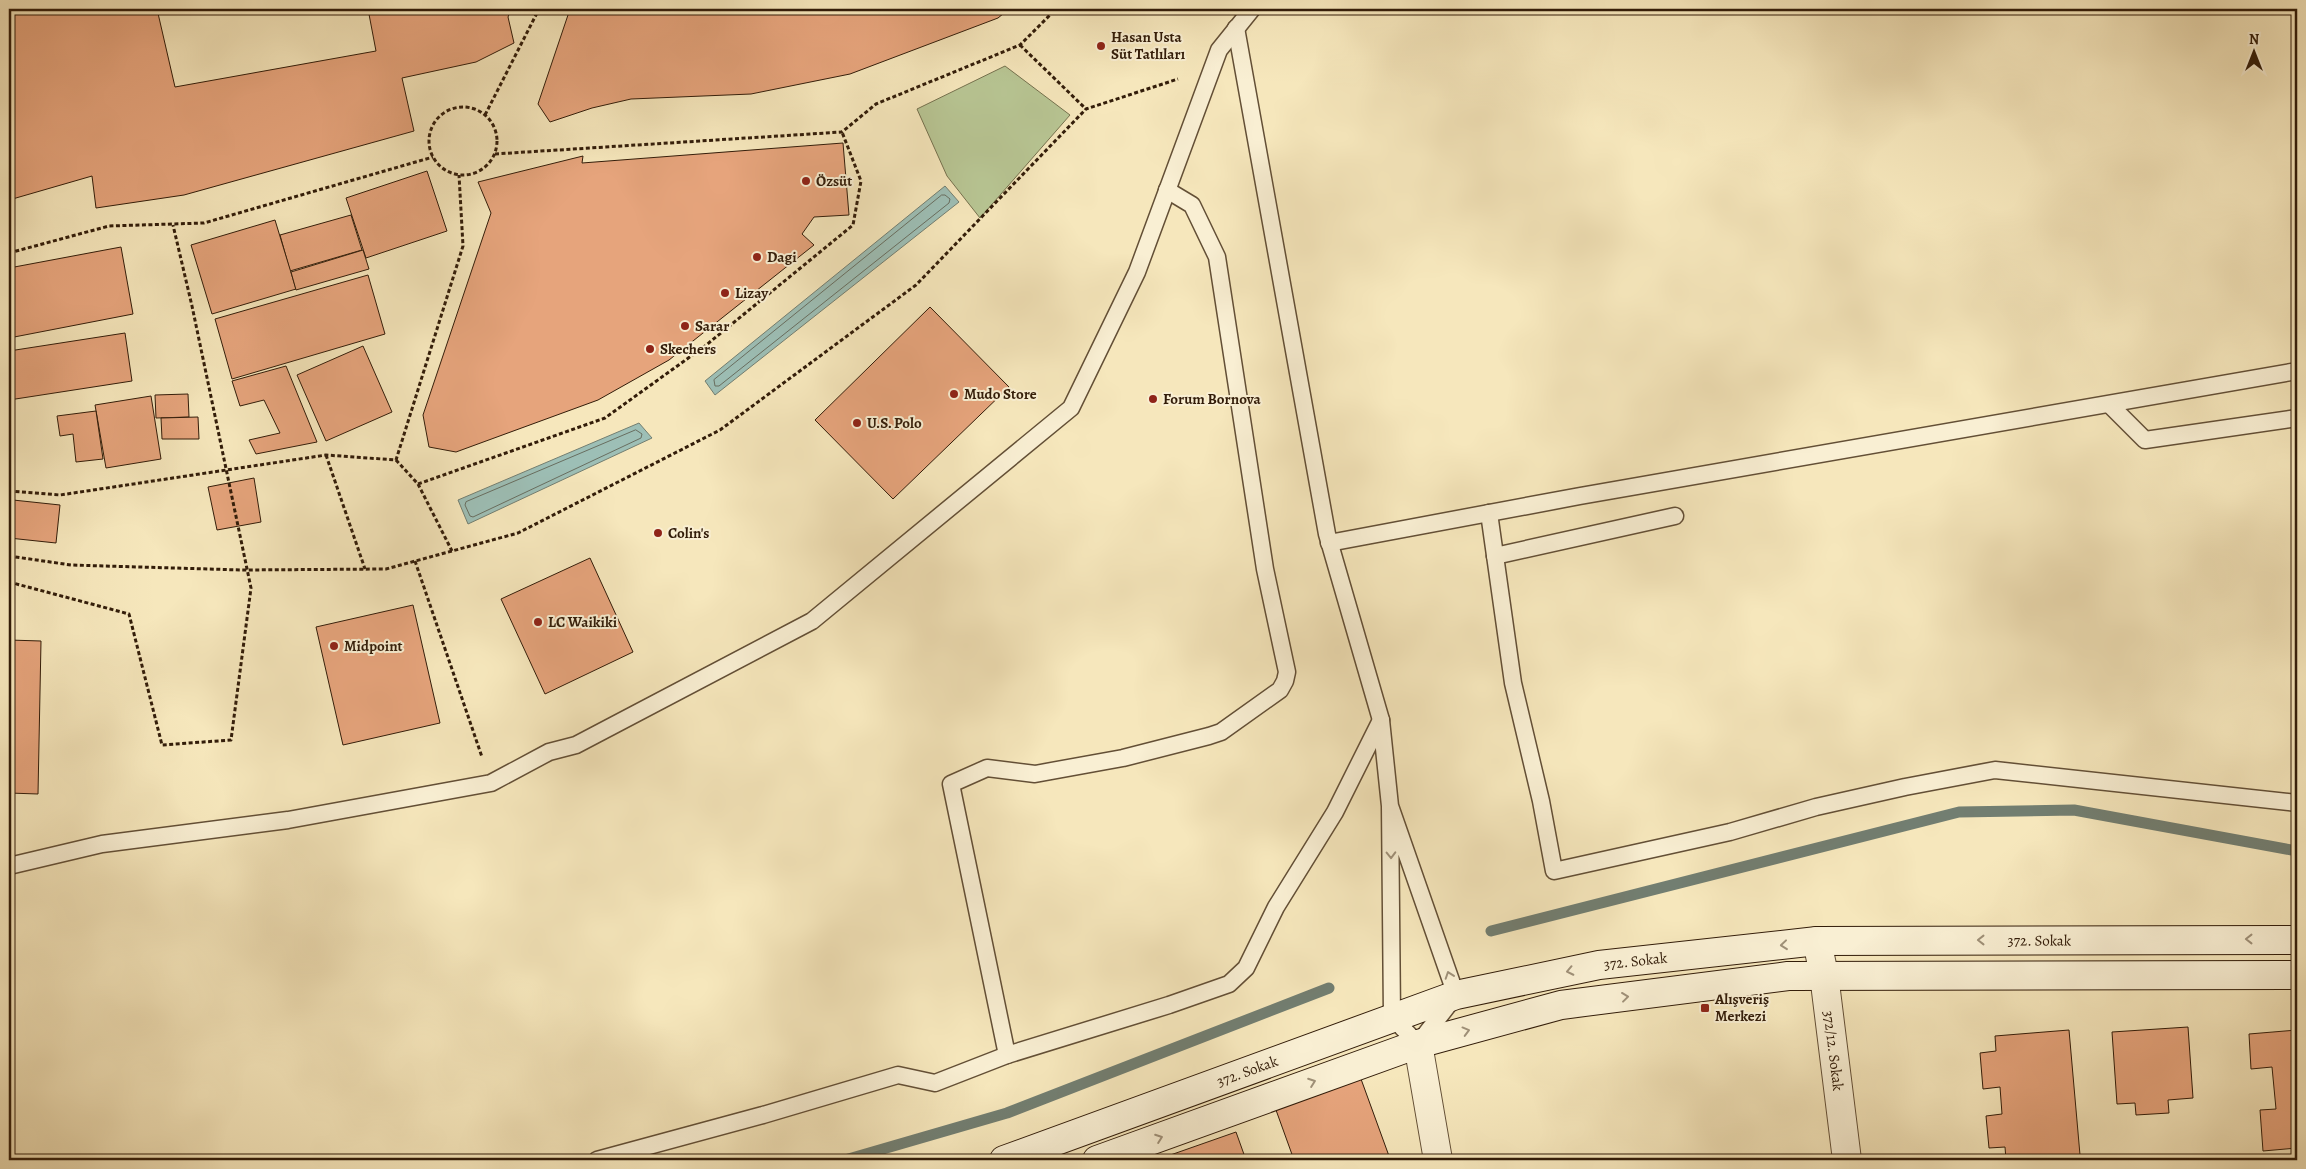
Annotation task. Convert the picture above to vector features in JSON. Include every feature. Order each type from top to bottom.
[{"type":"main road","name":"372. Sokak","points":[[1008,1160],[1456,995],[1599,966],[1817,941],[2297,940]]},
{"type":"main road","name":"372/12. Sokak","points":[[1817,941],[1824,975],[1847,1160]]},
{"type":"main road","points":[[1097,1160],[1418,1044],[1561,1005],[1788,976],[2297,975]]},
{"type":"main road","points":[[1418,1044],[1438,1160]]},
{"type":"lane","points":[[9,866],[102,844],[288,820],[491,783],[549,752],[576,745],[812,621],[1071,408],[1137,272],[1219,50],[1252,9]]},
{"type":"lane","points":[[1236,28],[1329,543],[1381,720],[1390,806],[1392,1017],[1418,1044],[1456,995],[1390,806]]},
{"type":"lane","points":[[1007,1055],[951,784],[987,768],[1035,774],[1123,758],[1222,732],[1280,690],[1287,672],[1265,569],[1216,257],[1192,204],[1167,190]]},
{"type":"lane","points":[[1329,543],[1489,513],[2297,372]]},
{"type":"lane","points":[[2110,405],[2145,440],[2297,418]]},
{"type":"lane","points":[[1489,513],[1513,683],[1541,801],[1554,871],[1730,832],[1816,807],[1995,770],[2297,803]]},
{"type":"lane","points":[[1495,556],[1675,516]]},
{"type":"lane","points":[[597,1160],[763,1115],[898,1075],[935,1083],[1007,1055],[1169,1005],[1229,984],[1246,968],[1276,906],[1335,812],[1381,720]]},
{"type":"path","points":[[485,115],[539,9]]},
{"type":"path","points":[[495,154],[842,132],[876,104],[1020,45],[1056,9]]},
{"type":"path","points":[[1020,45],[1086,109]]},
{"type":"path","points":[[9,556],[81,565],[242,570],[386,569],[518,533],[720,430],[916,286],[1086,109],[1213,68]]},
{"type":"path","points":[[463,107],[475,109],[485,115],[497,133],[498,144],[495,154],[489,164],[480,171],[459,175],[448,172],[433,157],[430,146],[430,134],[434,124],[442,115],[452,109],[463,107]]},
{"type":"path","points":[[418,484],[605,418],[705,346],[853,225],[861,181],[842,132]]},
{"type":"path","points":[[9,253],[109,226],[204,223],[433,157]]},
{"type":"path","points":[[396,460],[463,246],[459,175]]},
{"type":"path","points":[[9,582],[129,614],[162,745],[231,740],[251,588],[173,225]]},
{"type":"path","points":[[9,491],[60,495],[326,456],[396,460],[418,484],[452,551]]},
{"type":"path","points":[[326,456],[365,569]]},
{"type":"path","points":[[415,561],[491,783]]},
{"type":"green space","points":[[1005,66],[1070,115],[980,218],[947,176],[917,109]]},
{"type":"water","points":[[945,186],[959,202],[715,395],[705,381]]},
{"type":"water","points":[[639,423],[652,438],[468,524],[458,500]]},
{"type":"building","points":[[9,9],[157,9],[175,87],[376,51],[368,9],[511,9],[508,17],[514,43],[476,62],[402,78],[414,131],[184,195],[96,208],[92,176],[9,200]]},
{"type":"building","points":[[570,9],[1009,9],[998,18],[850,74],[751,94],[631,99],[592,108],[550,122],[538,104]]},
{"type":"building","points":[[843,143],[849,215],[814,217],[802,234],[814,245],[669,360],[598,400],[456,452],[429,447],[423,415],[491,213],[478,182],[583,156],[582,163]]},
{"type":"building","points":[[427,171],[447,231],[366,258],[346,198]]},
{"type":"building","points":[[351,215],[362,250],[290,271],[280,235]]},
{"type":"building","points":[[275,220],[296,289],[212,314],[191,245]]},
{"type":"building","points":[[121,247],[133,314],[9,338],[9,268]]},
{"type":"building","points":[[363,250],[369,269],[296,290],[291,272]]},
{"type":"building","points":[[368,275],[385,334],[232,379],[215,319]]},
{"type":"building","points":[[930,307],[1009,387],[893,499],[815,420]]},
{"type":"building","points":[[125,333],[132,381],[9,400],[9,351]]},
{"type":"building","points":[[363,346],[392,412],[326,441],[297,375]]},
{"type":"building","points":[[286,366],[317,442],[256,454],[249,440],[280,433],[264,400],[240,406],[232,381]]},
{"type":"building","points":[[188,394],[189,417],[156,418],[155,395]]},
{"type":"building","points":[[151,396],[161,459],[106,468],[95,405]]},
{"type":"building","points":[[96,411],[103,459],[76,462],[73,434],[60,436],[57,416]]},
{"type":"building","points":[[198,417],[199,439],[162,439],[161,418]]},
{"type":"building","points":[[254,478],[261,522],[217,530],[208,487]]},
{"type":"building","points":[[13,500],[60,505],[56,543],[9,538]]},
{"type":"building","points":[[590,558],[633,652],[545,694],[501,599]]},
{"type":"building","points":[[413,605],[440,723],[343,745],[316,627]]},
{"type":"building","points":[[9,640],[41,641],[38,794],[9,793]]},
{"type":"building","points":[[2188,1027],[2193,1098],[2168,1100],[2169,1113],[2136,1115],[2135,1103],[2117,1104],[2112,1032]]},
{"type":"building","points":[[2069,1030],[2080,1155],[2006,1160],[2005,1147],[1989,1148],[1986,1116],[2002,1114],[2000,1087],[1983,1089],[1980,1053],[1996,1051],[1995,1036]]},
{"type":"building","points":[[2297,1030],[2297,1148],[2263,1151],[2260,1110],[2276,1109],[2272,1067],[2251,1069],[2249,1034]]},
{"type":"building","points":[[1361,1079],[1389,1156],[1377,1160],[1294,1160],[1276,1110]]},
{"type":"building","points":[[1236,1132],[1246,1160],[1159,1160],[1159,1159]]},
{"type":"waterway","points":[[1491,931],[1959,812],[2074,810],[2297,851]]},
{"type":"waterway","points":[[845,1160],[1007,1113],[1329,988]]},
{"type":"place","name":"Hasan Usta Süt Tatlıları","points":[[1101,46]]},
{"type":"place","name":"Özsüt","points":[[806,181]]},
{"type":"place","name":"Dagi","points":[[757,257]]},
{"type":"place","name":"Lizay","points":[[725,293]]},
{"type":"place","name":"Sarar","points":[[685,326]]},
{"type":"place","name":"Skechers","points":[[650,349]]},
{"type":"place","name":"Mudo Store","points":[[954,394]]},
{"type":"place","name":"Forum Bornova","points":[[1153,399]]},
{"type":"place","name":"U.S. Polo","points":[[857,423]]},
{"type":"place","name":"Colin's","points":[[658,533]]},
{"type":"place","name":"LC Waikiki","points":[[538,622]]},
{"type":"place","name":"Midpoint","points":[[334,646]]},
{"type":"place","name":"Alışveriş Merkezi","points":[[1705,1008]]}]
